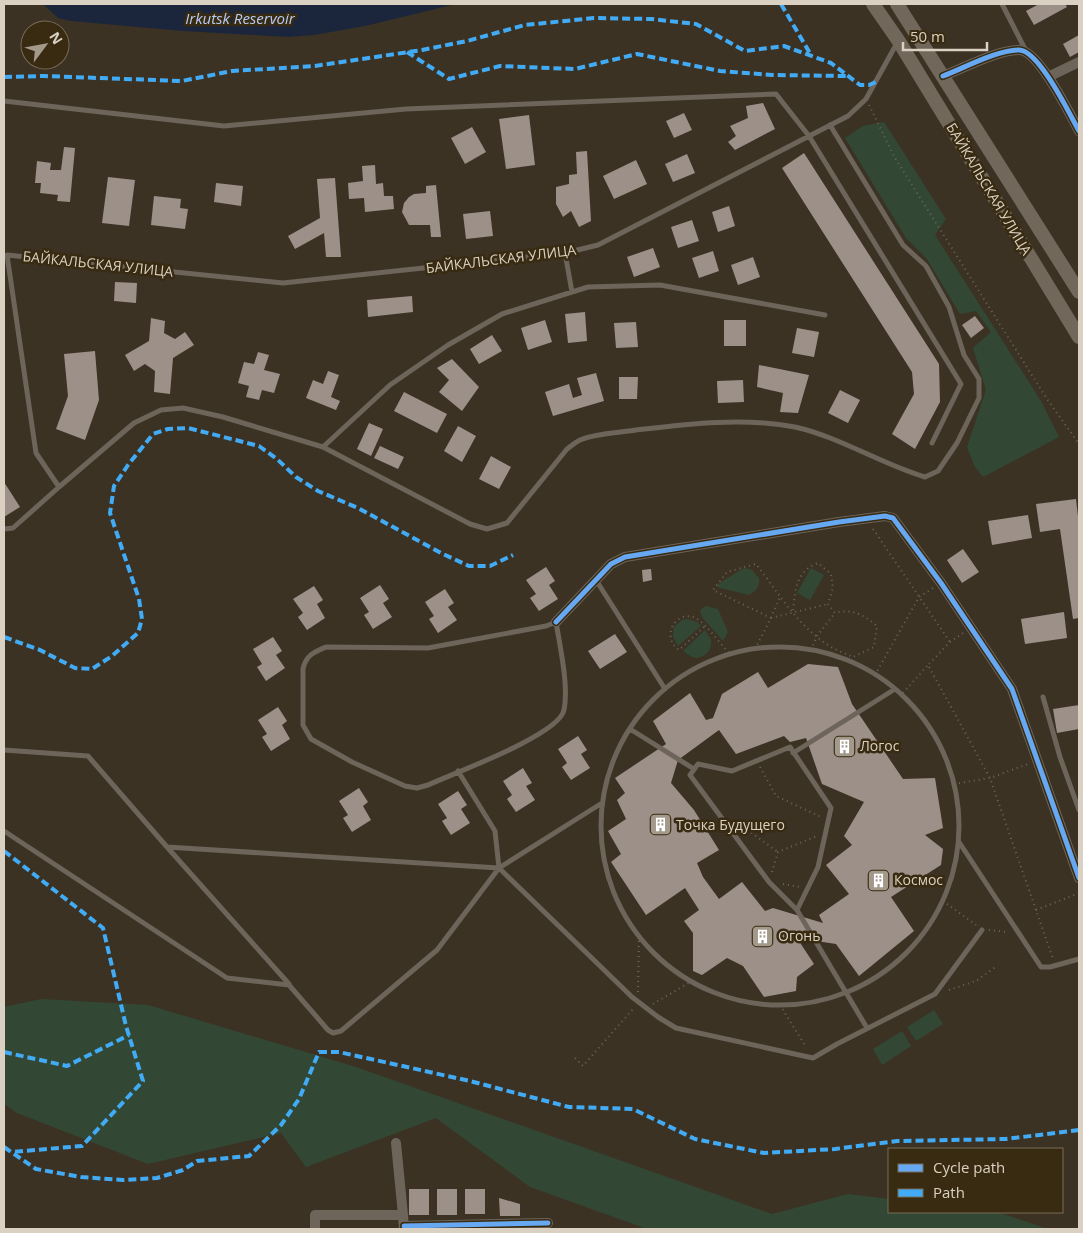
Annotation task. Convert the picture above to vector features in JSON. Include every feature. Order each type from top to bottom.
[{"type":"main road","name":"БАЙКАЛЬСКАЯ УЛИЦА","points":[[873,4],[898,40],[1079,337]]},
{"type":"main road","name":"БАЙКАЛЬСКАЯ УЛИЦА","points":[[897,4],[1079,292]]},
{"type":"street","points":[[943,76],[1004,53],[1019,50],[1027,53],[1048,77],[1079,131]]},
{"type":"street","points":[[1048,77],[1079,62]]},
{"type":"street","points":[[556,622],[611,564],[626,557],[885,516],[893,518],[941,583],[1012,689],[1079,878]]},
{"type":"street","points":[[396,1143],[402,1221]]},
{"type":"street","points":[[315,1229],[315,1215],[402,1221],[548,1222]]},
{"type":"lane","points":[[1002,4],[1027,53]]},
{"type":"lane","name":"БАЙКАЛЬСКАЯ УЛИЦА","points":[[60,487],[36,453],[7,254],[283,283],[565,253],[598,245],[848,116],[866,99],[898,40]]},
{"type":"lane","points":[[4,101],[224,126],[406,109],[776,94],[809,136],[961,384],[932,443]]},
{"type":"lane","points":[[4,529],[13,528],[134,423],[161,410],[184,408],[224,417],[323,447],[470,524],[486,529],[507,523],[567,449],[580,440],[606,434],[660,428],[746,423],[794,427],[831,438],[906,471],[926,477],[938,471],[957,442],[979,398],[979,379],[964,355],[949,307],[926,266],[903,245],[830,125]]},
{"type":"lane","points":[[565,253],[572,292]]},
{"type":"lane","points":[[323,447],[390,385],[448,345],[502,314],[588,287],[660,285],[825,315]]},
{"type":"lane","points":[[596,580],[665,689]]},
{"type":"lane","points":[[556,622],[564,693],[564,710],[560,721],[538,736],[417,788],[405,786],[352,762],[311,739],[303,725],[301,709],[305,660],[314,652],[326,647],[428,648],[546,626],[556,622]]},
{"type":"lane","points":[[776,647],[811,650],[830,654],[858,664],[875,674],[901,694],[928,724],[943,751],[954,784],[959,811],[959,842],[953,872],[943,901],[927,929],[907,953],[882,973],[846,992],[825,1000],[780,1005],[762,1004],[731,998],[692,981],[674,970],[650,949],[639,935],[615,896],[605,866],[601,834],[602,803],[609,773],[620,744],[637,718],[665,689],[682,676],[702,665],[730,654],[776,647]]},
{"type":"lane","points":[[793,753],[895,689]]},
{"type":"lane","points":[[1043,697],[1060,757],[1079,810]]},
{"type":"lane","points":[[630,729],[694,769]]},
{"type":"lane","points":[[797,910],[818,867],[831,808],[790,747],[732,771],[698,764],[690,775],[768,882],[797,910],[867,1028]]},
{"type":"lane","points":[[4,750],[88,756],[167,848],[328,1030],[333,1033],[341,1031],[437,950],[499,868],[602,803]]},
{"type":"lane","points":[[458,771],[495,830],[499,868],[638,1002],[676,1028],[813,1058],[867,1028],[936,994],[982,930]]},
{"type":"lane","points":[[4,831],[227,978],[289,985]]},
{"type":"lane","points":[[959,842],[1040,967],[1055,966],[1079,959]]},
{"type":"lane","points":[[167,848],[499,868]]},
{"type":"path","points":[[866,99],[895,158],[1047,399],[1079,444]]},
{"type":"path","points":[[866,519],[950,642]]},
{"type":"path","points":[[811,650],[817,636],[835,612],[844,610],[865,615],[877,626],[874,647],[853,657],[825,643],[817,636],[793,613],[756,564],[727,572],[714,590],[770,618],[793,613],[828,604]]},
{"type":"path","points":[[793,613],[796,587],[806,568],[818,564],[831,574],[833,588],[828,604]]},
{"type":"path","points":[[875,674],[919,597],[941,583]]},
{"type":"path","points":[[755,649],[780,596]]},
{"type":"path","points":[[828,604],[835,612]]},
{"type":"path","points":[[704,627],[679,650],[671,642],[670,630],[679,619],[685,617],[696,618],[730,654]]},
{"type":"path","points":[[901,694],[950,642],[971,627]]},
{"type":"path","points":[[928,665],[990,778],[1055,966]]},
{"type":"path","points":[[954,784],[990,778],[1038,760]]},
{"type":"path","points":[[756,761],[776,796],[828,820]]},
{"type":"path","points":[[733,820],[778,852]]},
{"type":"path","points":[[808,888],[768,882],[778,852],[826,832]]},
{"type":"path","points":[[1036,910],[1079,893]]},
{"type":"path","points":[[943,901],[982,930],[1017,932]]},
{"type":"path","points":[[575,1058],[583,1066],[624,1022],[638,1002],[639,935]]},
{"type":"path","points":[[936,994],[976,981],[997,966]]},
{"type":"path","points":[[646,1008],[692,981]]},
{"type":"path","points":[[780,1005],[813,1058]]},
{"type":"green space","points":[[884,122],[946,219],[935,235],[1041,401],[1059,437],[983,477],[975,467],[967,447],[986,390],[973,348],[991,332],[976,311],[960,314],[927,259],[906,238],[845,138],[863,126]]},
{"type":"green space","points":[[744,568],[752,570],[759,578],[756,590],[749,595],[717,587],[718,584]]},
{"type":"green space","points":[[811,568],[824,575],[810,600],[797,593]]},
{"type":"green space","points":[[706,606],[718,609],[728,632],[723,641],[702,617],[700,610]]},
{"type":"green space","points":[[687,619],[697,622],[701,626],[678,646],[673,637],[674,627],[682,620]]},
{"type":"green space","points":[[705,630],[711,639],[711,646],[704,656],[692,657],[683,651]]},
{"type":"green space","points":[[41,999],[148,1005],[356,1067],[772,1214],[848,1194],[888,1199],[888,1213],[996,1213],[1048,1229],[647,1229],[530,1187],[436,1118],[306,1167],[281,1133],[148,1164],[17,1113],[4,1104],[4,1007]]},
{"type":"green space","points":[[934,1010],[943,1024],[916,1041],[907,1027]]},
{"type":"green space","points":[[902,1031],[911,1046],[882,1065],[873,1049]]},
{"type":"water","name":"Irkutsk Reservoir","points":[[43,4],[456,4],[365,26],[314,35],[289,37],[183,31],[71,21],[58,18]]},
{"type":"building","points":[[1039,4],[1065,4],[1067,7],[1034,25],[1026,11]]},
{"type":"building","points":[[1079,35],[1079,52],[1070,57],[1063,44]]},
{"type":"building","points":[[763,103],[775,129],[735,150],[728,142],[736,136],[730,126],[748,118],[746,106]]},
{"type":"building","points":[[684,113],[692,130],[674,138],[666,121]]},
{"type":"building","points":[[529,115],[535,165],[506,169],[499,119]]},
{"type":"building","points":[[472,127],[486,152],[465,164],[451,138]]},
{"type":"building","points":[[64,147],[75,148],[70,202],[57,201],[58,195],[40,193],[41,183],[35,183],[37,161],[51,163],[50,170],[61,170]]},
{"type":"building","points":[[587,151],[591,221],[579,227],[571,211],[563,217],[556,204],[556,187],[569,184],[569,175],[577,174],[576,152]]},
{"type":"building","points":[[804,153],[939,364],[940,402],[915,449],[892,434],[914,394],[912,372],[782,168]]},
{"type":"building","points":[[687,154],[695,173],[673,182],[665,164]]},
{"type":"building","points":[[636,160],[647,184],[614,199],[603,176]]},
{"type":"building","points":[[375,165],[376,184],[383,183],[384,196],[393,196],[394,209],[365,212],[364,198],[349,199],[348,183],[363,181],[362,166]]},
{"type":"building","points":[[108,177],[135,180],[129,226],[102,223]]},
{"type":"building","points":[[335,178],[341,257],[326,257],[324,233],[295,249],[288,236],[320,218],[317,179]]},
{"type":"building","points":[[216,183],[243,186],[241,206],[214,202]]},
{"type":"building","points":[[436,185],[441,237],[431,237],[430,225],[409,225],[402,212],[404,203],[409,197],[414,194],[426,193],[426,186]]},
{"type":"building","points":[[154,196],[181,199],[180,208],[188,209],[185,229],[151,225]]},
{"type":"building","points":[[729,206],[735,226],[718,232],[712,212]]},
{"type":"building","points":[[490,211],[493,236],[466,239],[463,214]]},
{"type":"building","points":[[692,220],[699,241],[678,248],[671,227]]},
{"type":"building","points":[[653,248],[660,267],[634,277],[627,257]]},
{"type":"building","points":[[713,251],[719,271],[699,278],[692,258]]},
{"type":"building","points":[[753,257],[760,277],[738,285],[731,265]]},
{"type":"building","points":[[115,282],[137,283],[136,303],[114,301]]},
{"type":"building","points":[[412,296],[413,312],[368,317],[367,300]]},
{"type":"building","points":[[585,312],[587,341],[568,343],[565,314]]},
{"type":"building","points":[[975,316],[984,328],[971,338],[962,325]]},
{"type":"building","points":[[151,318],[165,321],[164,333],[175,339],[185,332],[194,345],[173,358],[170,394],[154,392],[155,371],[145,364],[134,371],[125,355],[149,341]]},
{"type":"building","points":[[545,320],[552,342],[528,350],[521,328]]},
{"type":"building","points":[[724,320],[746,320],[746,346],[724,346]]},
{"type":"building","points":[[636,322],[638,347],[616,348],[614,323]]},
{"type":"building","points":[[797,328],[819,332],[814,357],[792,353]]},
{"type":"building","points":[[492,335],[502,351],[479,364],[470,349]]},
{"type":"building","points":[[95,351],[99,400],[85,440],[56,429],[68,396],[64,354]]},
{"type":"building","points":[[258,352],[269,355],[264,370],[280,374],[274,393],[262,390],[259,400],[246,397],[249,386],[238,383],[244,362],[254,364]]},
{"type":"building","points":[[452,359],[479,387],[462,411],[439,392],[449,380],[437,368]]},
{"type":"building","points":[[759,365],[809,375],[798,413],[780,412],[783,393],[757,387]]},
{"type":"building","points":[[328,371],[339,375],[331,397],[340,401],[336,410],[306,398],[313,380],[323,384]]},
{"type":"building","points":[[596,373],[604,401],[553,416],[545,392],[569,384],[573,398],[582,395],[577,378]]},
{"type":"building","points":[[619,377],[638,377],[637,399],[619,399]]},
{"type":"building","points":[[743,380],[744,402],[718,403],[717,381]]},
{"type":"building","points":[[840,390],[860,400],[848,423],[828,413]]},
{"type":"building","points":[[404,392],[447,414],[437,433],[394,411]]},
{"type":"building","points":[[369,423],[383,429],[371,456],[357,449]]},
{"type":"building","points":[[458,426],[476,436],[462,462],[444,451]]},
{"type":"building","points":[[380,446],[404,457],[398,469],[374,458]]},
{"type":"building","points":[[491,456],[511,467],[499,489],[479,479]]},
{"type":"building","points":[[4,482],[20,507],[4,517]]},
{"type":"building","points":[[1076,499],[1079,525],[1079,618],[1073,619],[1060,529],[1040,532],[1036,504]]},
{"type":"building","points":[[1028,515],[1032,538],[992,545],[988,521]]},
{"type":"building","points":[[963,549],[979,572],[962,583],[947,560]]},
{"type":"building","points":[[546,567],[555,581],[549,585],[558,599],[539,611],[530,598],[536,594],[526,580]]},
{"type":"building","points":[[651,569],[652,580],[643,582],[642,570]]},
{"type":"building","points":[[380,585],[389,599],[383,603],[392,617],[373,629],[364,615],[369,612],[360,598]]},
{"type":"building","points":[[314,586],[323,600],[317,604],[325,618],[307,630],[298,617],[303,613],[293,599]]},
{"type":"building","points":[[445,589],[454,603],[448,607],[457,620],[438,633],[429,619],[434,616],[425,602]]},
{"type":"building","points":[[1064,612],[1067,638],[1025,644],[1021,619]]},
{"type":"building","points":[[615,634],[627,652],[600,669],[588,651]]},
{"type":"building","points":[[273,637],[282,651],[276,655],[285,668],[266,681],[257,667],[262,664],[253,649]]},
{"type":"building","points":[[808,664],[838,667],[852,704],[903,779],[935,778],[943,828],[925,835],[943,849],[941,865],[891,897],[914,931],[859,976],[836,944],[797,938],[814,964],[797,977],[796,991],[764,997],[743,966],[727,958],[702,975],[693,971],[693,933],[684,921],[699,910],[685,888],[646,915],[611,862],[621,854],[608,831],[626,819],[617,800],[625,793],[615,778],[666,744],[653,721],[690,693],[706,720],[713,718],[722,694],[758,672],[768,688]],"holes":[[[719,730],[736,754],[784,736],[790,742],[806,738],[822,784],[864,802],[844,836],[852,845],[826,865],[849,894],[819,915],[823,923],[773,908],[765,911],[742,882],[719,899],[703,877],[697,863],[719,850],[694,810],[671,783],[678,760]]]},
{"type":"building","points":[[1079,705],[1079,729],[1057,733],[1053,709]]},
{"type":"building","points":[[278,707],[287,721],[282,725],[290,739],[271,751],[262,737],[267,734],[258,720]]},
{"type":"building","points":[[578,736],[587,750],[581,754],[590,768],[571,780],[562,767],[567,763],[558,749]]},
{"type":"building","points":[[523,768],[532,783],[526,786],[535,800],[516,812],[507,799],[512,795],[503,781]]},
{"type":"building","points":[[359,788],[368,802],[363,806],[371,820],[352,832],[343,818],[348,815],[339,801]]},
{"type":"building","points":[[458,791],[467,805],[461,809],[470,823],[451,835],[442,821],[447,818],[438,804]]},
{"type":"building","points":[[409,1189],[429,1189],[429,1215],[409,1215]]},
{"type":"building","points":[[437,1189],[457,1189],[457,1215],[437,1215]]},
{"type":"building","points":[[465,1189],[485,1189],[485,1214],[465,1214]]},
{"type":"building","points":[[499,1198],[520,1204],[520,1216],[500,1216]]},
{"type":"marked path","points":[[781,4],[811,55]]},
{"type":"marked path","points":[[4,77],[44,76],[182,81],[232,71],[315,66],[422,50],[467,41],[525,25],[594,18],[651,19],[696,24],[745,51],[784,46],[831,63],[860,85],[869,85],[878,81]]},
{"type":"marked path","points":[[407,52],[449,79],[500,66],[575,69],[637,54],[720,71],[772,75],[847,76]]},
{"type":"marked path","points":[[4,637],[40,650],[75,668],[92,669],[112,656],[138,633],[142,619],[139,599],[110,513],[114,486],[128,465],[153,434],[168,429],[188,428],[259,446],[277,459],[296,477],[318,491],[358,508],[469,566],[490,566],[513,555]]},
{"type":"marked path","points":[[4,851],[103,928],[126,1026],[143,1081],[82,1146],[11,1152]]},
{"type":"marked path","points":[[4,1052],[67,1066],[129,1035]]},
{"type":"marked path","points":[[4,1147],[36,1169],[81,1177],[123,1180],[157,1178],[183,1170],[197,1161],[249,1156],[281,1125],[299,1099],[319,1052],[339,1052],[470,1081],[569,1107],[633,1109],[695,1139],[764,1153],[835,1149],[897,1141],[1006,1139],[1079,1130]]},
{"type":"cycle path","points":[[943,76],[1001,53],[1019,50],[1027,53],[1036,60],[1053,84],[1079,131]]},
{"type":"cycle path","points":[[556,622],[611,564],[625,557],[839,522],[885,516],[893,518],[941,583],[1012,689],[1079,878]]},
{"type":"cycle path","points":[[404,1226],[548,1223]]},
{"type":"place","name":"Логос","points":[[844,746]]},
{"type":"place","name":"Точка Будущего","points":[[660,825]]},
{"type":"place","name":"Космос","points":[[878,880]]},
{"type":"place","name":"Огонь","points":[[762,936]]}]
